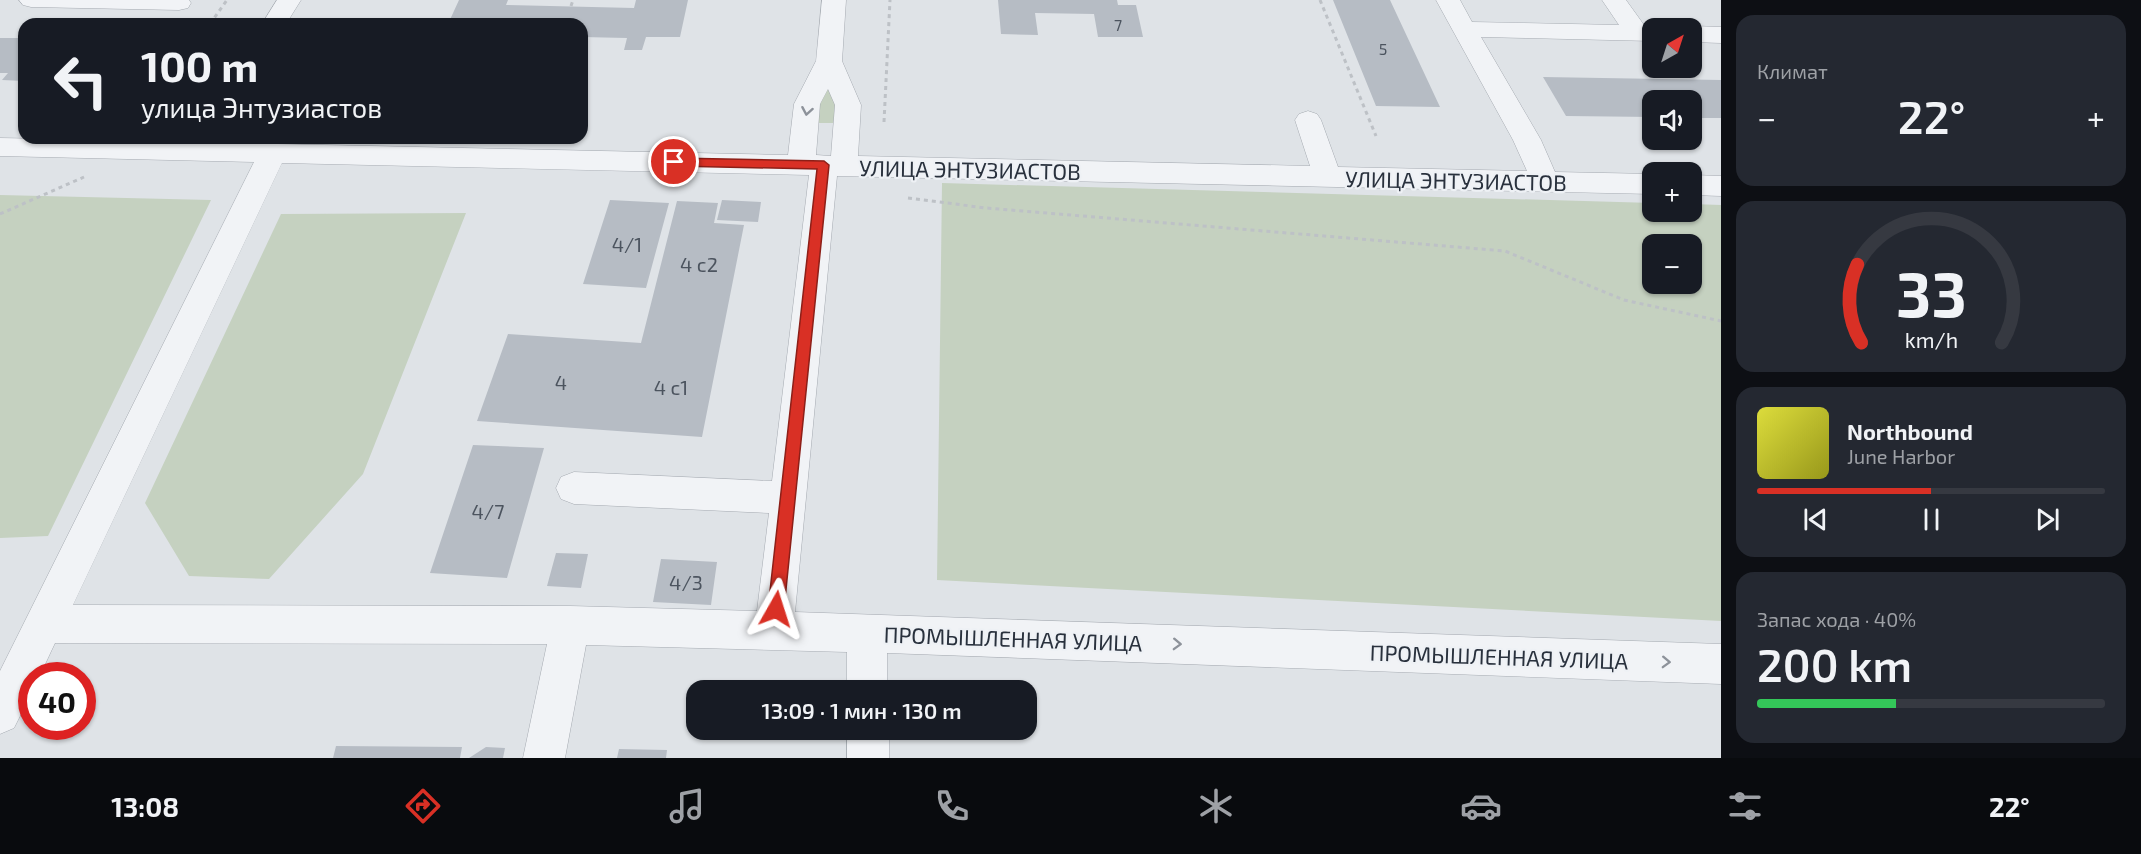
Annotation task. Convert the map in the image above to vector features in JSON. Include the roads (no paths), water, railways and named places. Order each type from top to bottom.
[{"type":"street","points":[[12,0],[180,2]]},
{"type":"street","points":[[278,18],[289,0]]},
{"type":"street","points":[[823,165],[807,104],[829,62],[834,0]]},
{"type":"street","points":[[1448,0],[1527,140],[1545,182]]},
{"type":"street","points":[[1614,0],[1642,30]]},
{"type":"street","points":[[168,18],[180,2]]},
{"type":"street","points":[[1463,29],[1642,33]]},
{"type":"street","points":[[1702,34],[1721,35]]},
{"type":"street","points":[[774,631],[823,165],[848,105],[829,62]]},
{"type":"street","points":[[1308,120],[1328,177]]},
{"type":"street","name":"УЛИЦА ЭНТУЗИАСТОВ","points":[[0,147],[78,144],[197,145],[272,154],[1642,184]]},
{"type":"street","points":[[0,714],[272,154]]},
{"type":"street","points":[[1702,185],[1721,186]]},
{"type":"street","points":[[574,488],[788,498]]},
{"type":"street","name":"ПРОМЫШЛЕННАЯ УЛИЦА","points":[[44,624],[321,622],[570,625],[867,633],[1721,664]]},
{"type":"street","points":[[544,758],[570,625]]},
{"type":"street","points":[[867,633],[867,680]]},
{"type":"street","points":[[867,740],[868,758]]}]
